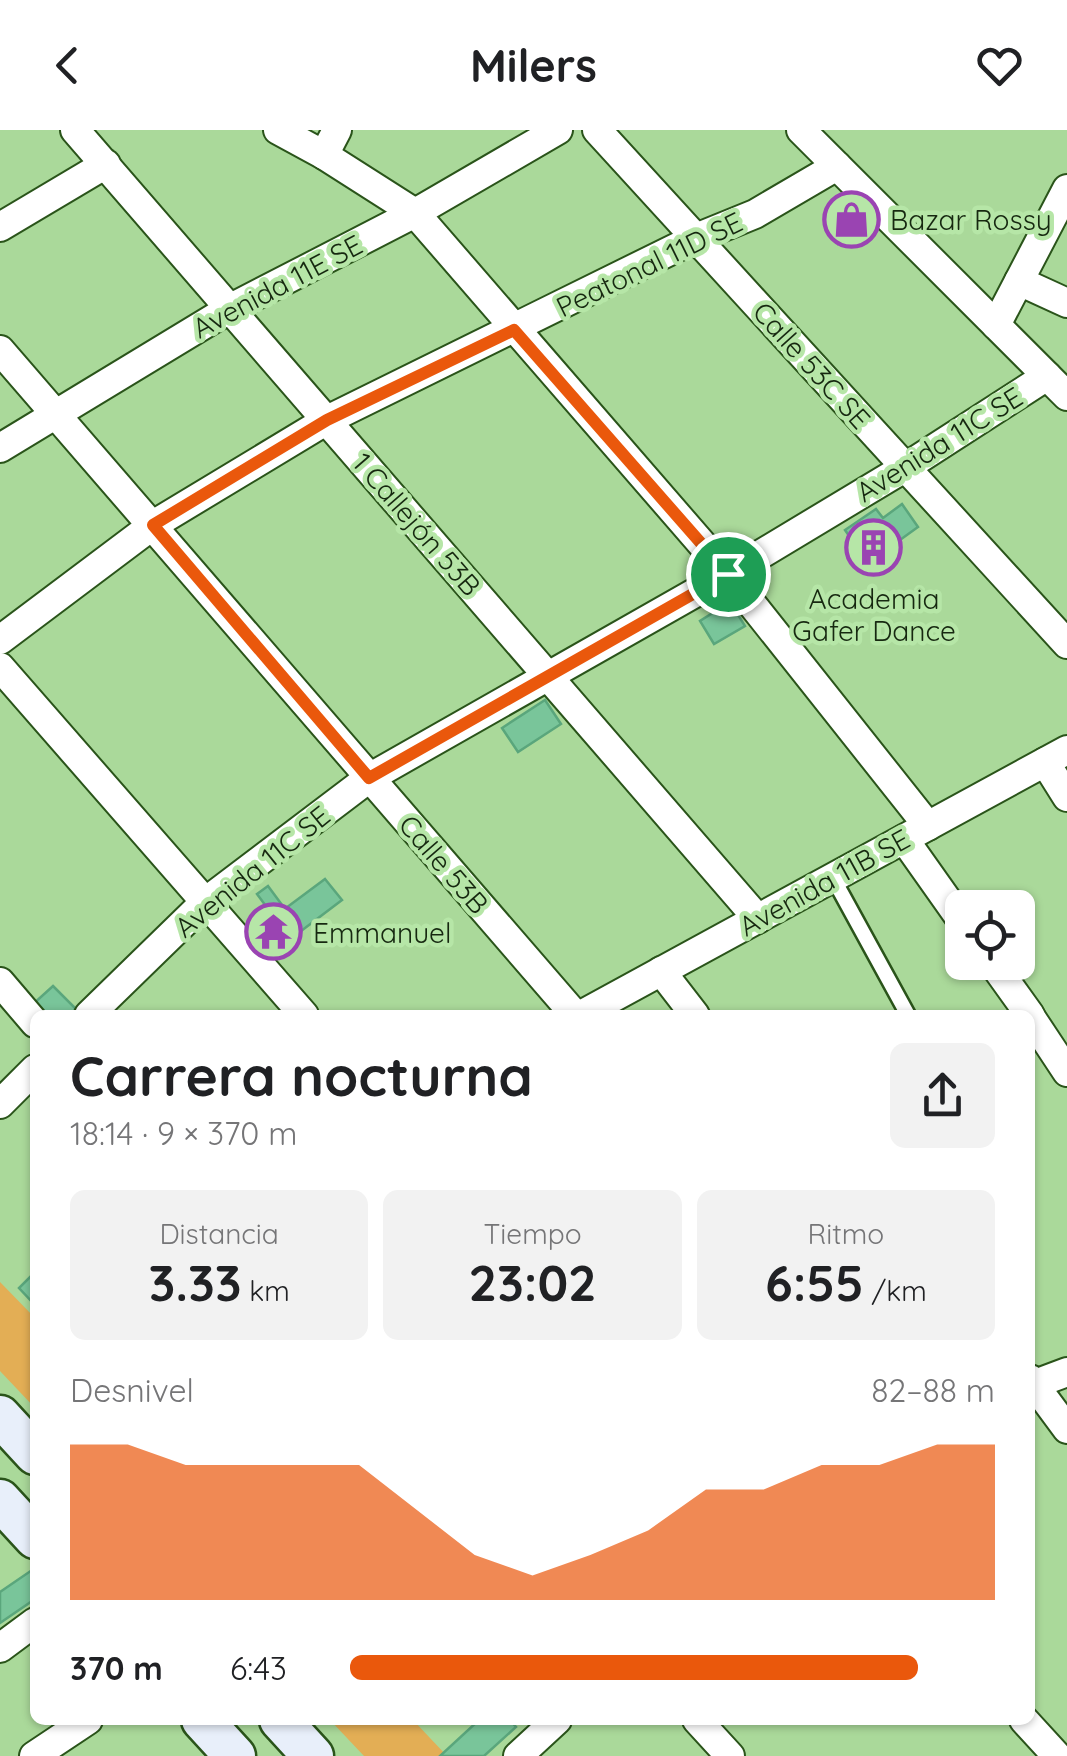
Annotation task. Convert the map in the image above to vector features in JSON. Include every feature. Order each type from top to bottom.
[{"type":"main road","points":[[0,1416],[30,1449]]},
{"type":"main road","points":[[0,1500],[30,1533]]},
{"type":"main road","points":[[206,1725],[234,1756]]},
{"type":"main road","points":[[285,1725],[313,1756]]},
{"type":"street","name":"1 Callejón 53B","points":[[75,130],[758,918]]},
{"type":"street","points":[[278,130],[331,142],[414,213],[728,574],[916,832],[946,890]]},
{"type":"street","name":"Avenida 11E SE","points":[[0,448],[231,308],[414,213],[558,130]]},
{"type":"street","name":"Calle 53C SE","points":[[596,130],[1067,644]]},
{"type":"street","points":[[801,130],[1057,386]]},
{"type":"street","points":[[0,227],[106,164]]},
{"type":"street","name":"Peatonal 11D SE","points":[[0,640],[153,525],[327,420],[696,238],[755,214],[837,166]]},
{"type":"street","points":[[996,326],[1067,189]]},
{"type":"street","points":[[1019,281],[1067,303]]},
{"type":"street","name":"Calle 53B","points":[[0,350],[574,1010]]},
{"type":"street","name":"Avenida 11C SE","points":[[95,1010],[204,903],[369,778],[728,574],[906,467],[1057,386]]},
{"type":"street","points":[[0,666],[300,1010]]},
{"type":"street","points":[[1056,756],[1067,797]]},
{"type":"street","name":"Avenida 11B SE","points":[[588,1010],[1056,756]]},
{"type":"street","points":[[661,972],[691,1010]]},
{"type":"street","points":[[1005,980],[1026,1010]]},
{"type":"street","points":[[0,982],[30,1017]]},
{"type":"street","points":[[1035,1023],[1067,1072]]},
{"type":"street","points":[[0,1104],[30,1074]]},
{"type":"street","points":[[1035,1381],[1067,1372]]},
{"type":"street","points":[[1035,1386],[1067,1429]]},
{"type":"street","points":[[0,1648],[30,1626]]},
{"type":"street","points":[[34,1756],[80,1725]]},
{"type":"street","points":[[518,1756],[552,1725]]},
{"type":"street","points":[[702,1725],[730,1756]]},
{"type":"street","points":[[1029,1725],[1057,1756]]},
{"type":"lane","points":[[833,878],[905,1010]]},
{"type":"lane","points":[[0,1434],[30,1467]]},
{"type":"lane","points":[[266,1725],[294,1756]]},
{"type":"shaded area","points":[[0,1282],[30,1313],[30,1403],[0,1371]]},
{"type":"shaded area","points":[[335,1725],[418,1725],[447,1756],[364,1756]]},
{"type":"building","points":[[849,208],[863,228],[838,244],[825,224]]},
{"type":"building","name":"Academia Gafer Dance","points":[[902,504],[918,527],[868,563],[845,530],[876,509],[883,518]]},
{"type":"building","points":[[730,602],[745,626],[714,644],[700,621]]},
{"type":"building","points":[[545,700],[561,724],[518,752],[502,728]]},
{"type":"building","points":[[325,879],[342,900],[272,953],[255,931]]},
{"type":"building","points":[[268,886],[285,909],[274,917],[257,894]]},
{"type":"building","points":[[53,986],[76,1009],[37,1010],[32,1005]]},
{"type":"building","points":[[30,1277],[30,1300],[19,1288]]},
{"type":"building","points":[[30,1571],[30,1602],[0,1623],[0,1592]]},
{"type":"building","points":[[474,1725],[516,1727],[484,1756],[440,1756]]},
{"type":"place","name":"Bazar Rossy","points":[[851,219]]},
{"type":"place","name":"Academia Gafer Dance","points":[[874,547]]},
{"type":"place","name":"Emmanuel","points":[[274,932]]},
{"type":"route","points":[[514,330],[728,574],[369,778],[153,525],[327,420],[514,330]]}]
